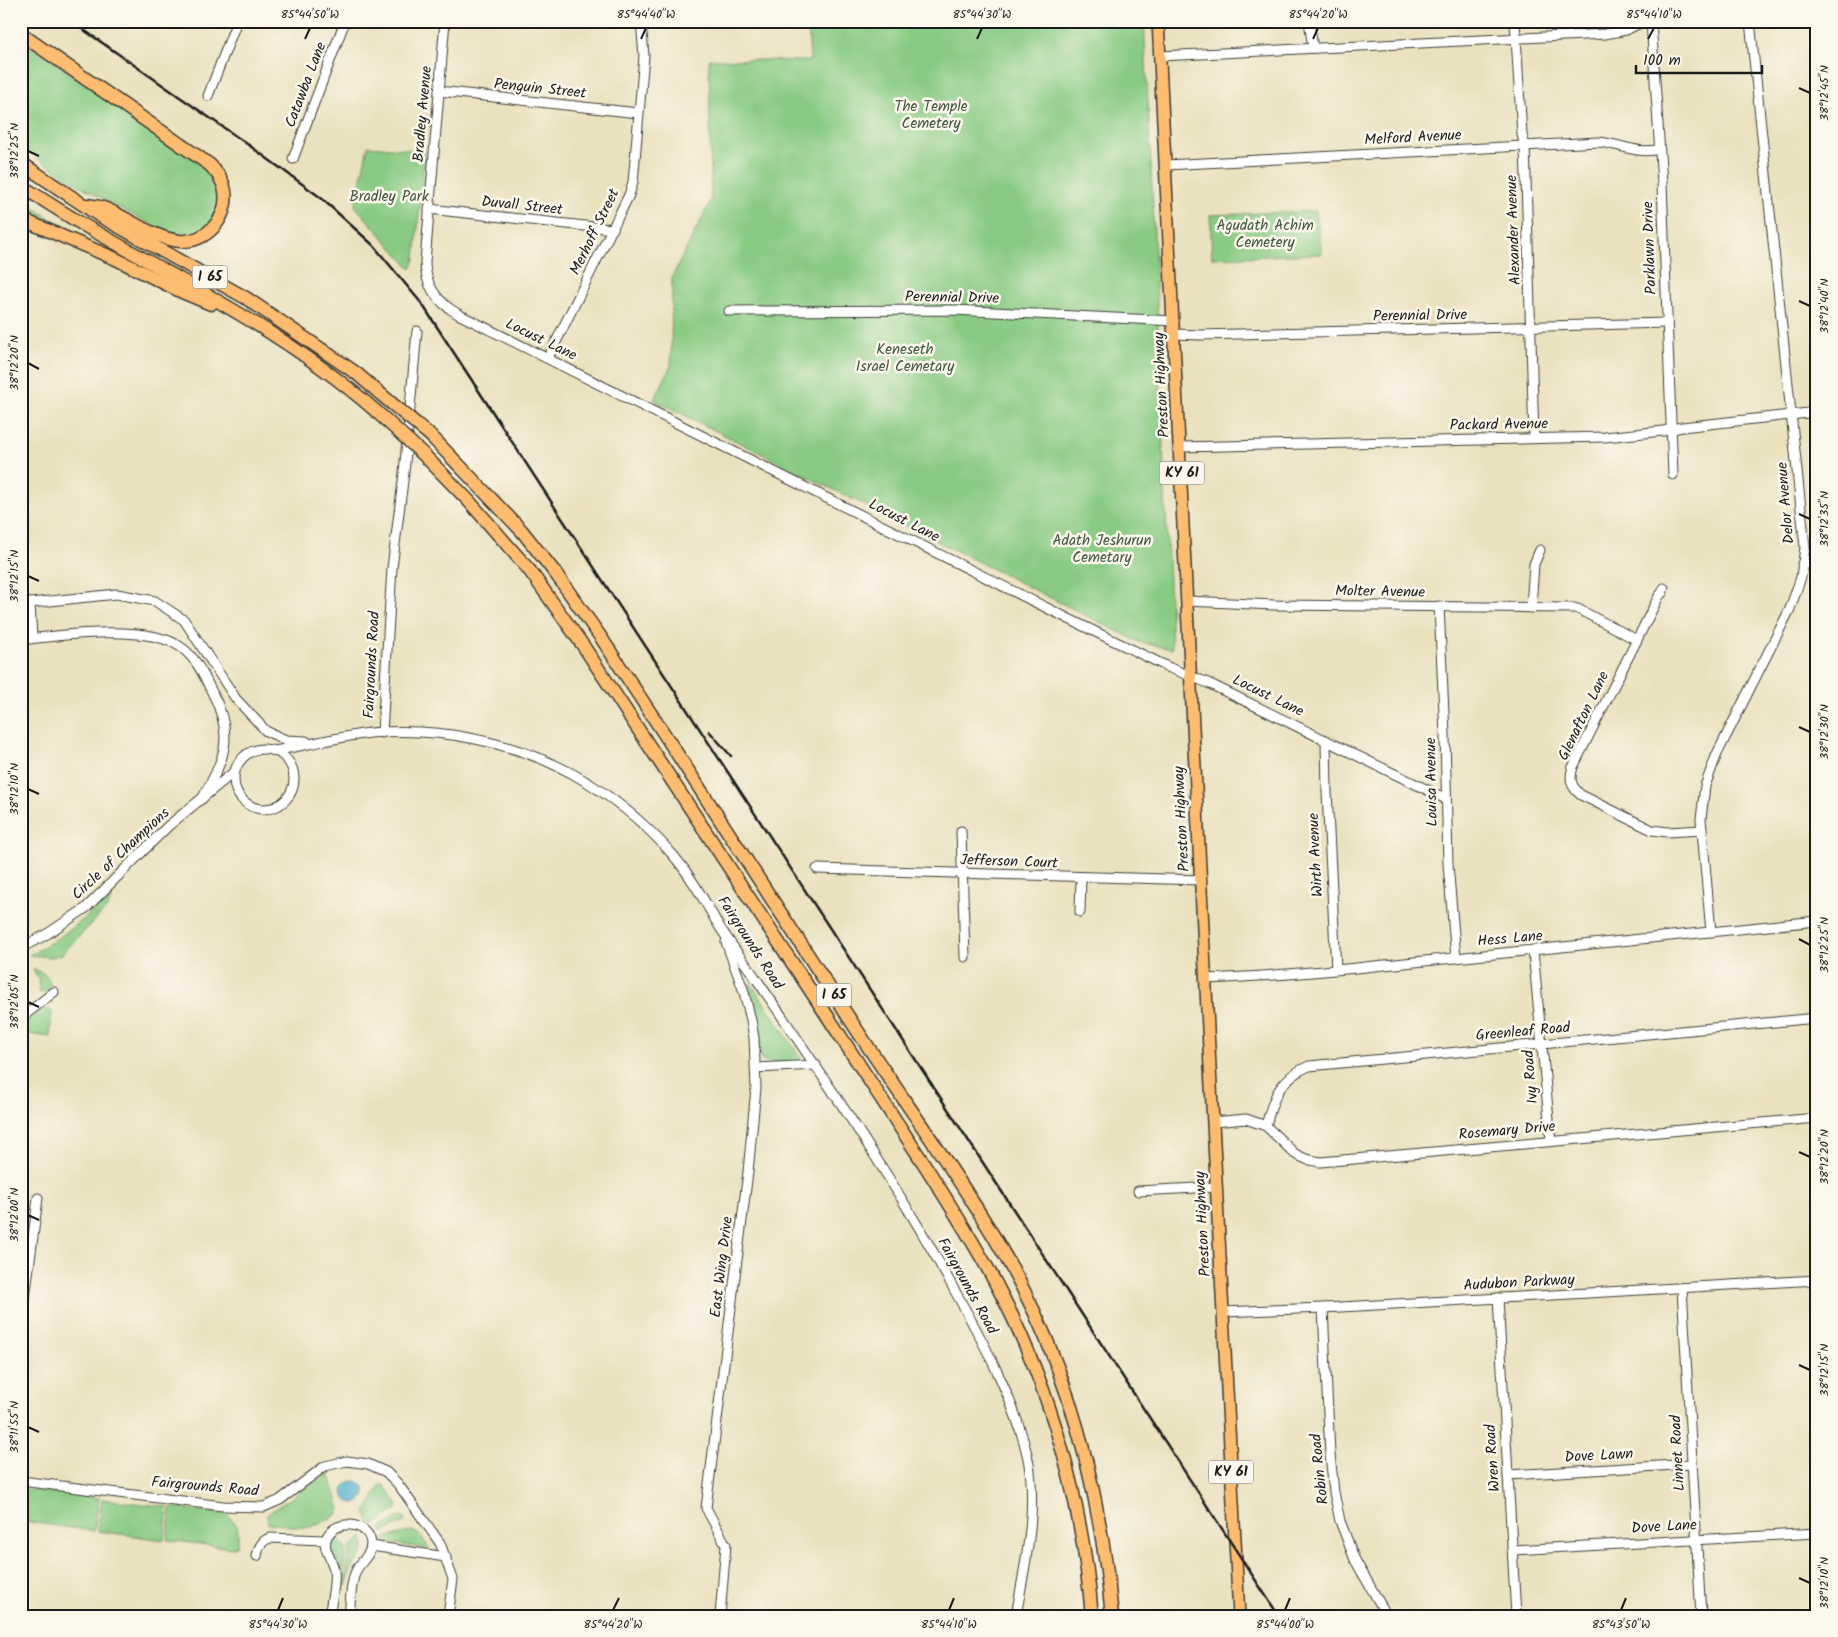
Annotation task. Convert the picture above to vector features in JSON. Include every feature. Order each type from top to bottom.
[{"type":"highway","points":[[21,34],[210,165],[218,174],[222,183],[225,199],[221,216],[211,230],[199,238],[186,241],[178,241],[154,233],[104,208],[86,205]]},
{"type":"highway","name":"I 65","points":[[21,164],[100,216],[246,298],[356,373],[431,436],[522,531],[556,574],[602,639],[874,1056],[980,1214],[1006,1257],[1041,1327],[1063,1384],[1085,1455],[1103,1540],[1112,1616]]},
{"type":"highway","name":"I 65","points":[[21,186],[88,227],[241,314],[323,369],[365,401],[425,456],[468,500],[530,571],[584,647],[903,1131],[980,1254],[1018,1329],[1037,1374],[1053,1420],[1078,1514],[1086,1561],[1092,1616]]},
{"type":"highway","points":[[21,219],[116,259],[182,292],[241,314]]},
{"type":"main road","name":"Preston Highway","points":[[1158,21],[1205,979],[1239,1616]]},
{"type":"street","points":[[208,96],[237,21]]},
{"type":"street","name":"Catawba Lane","points":[[293,158],[345,21]]},
{"type":"street","name":"Bradley Avenue","points":[[429,209],[445,21]]},
{"type":"street","name":"Merhoff Street","points":[[548,358],[630,195],[633,182],[644,56],[641,21]]},
{"type":"street","points":[[1309,21],[1313,48]]},
{"type":"street","name":"Alexander Avenue","points":[[1515,21],[1522,135],[1525,146],[1534,438]]},
{"type":"street","points":[[1160,56],[1615,33],[1644,21]]},
{"type":"street","name":"Parklawn Drive","points":[[1651,21],[1660,149],[1673,475]]},
{"type":"street","name":"Delor Avenue","points":[[1711,932],[1702,830],[1702,804],[1705,786],[1711,767],[1790,609],[1801,577],[1805,546],[1750,21]]},
{"type":"street","name":"Penguin Street","points":[[439,90],[638,113]]},
{"type":"street","name":"Melford Avenue","points":[[1166,165],[1599,142],[1639,151],[1650,152],[1660,149]]},
{"type":"street","name":"Duvall Street","points":[[429,209],[612,229]]},
{"type":"street","name":"Locust Lane","points":[[429,209],[425,272],[431,291],[443,304],[453,311],[1170,668],[1208,683],[1280,717],[1446,799]]},
{"type":"street","name":"Perennial Drive","points":[[729,311],[954,310],[1174,321]]},
{"type":"street","name":"Perennial Drive","points":[[1174,334],[1531,328],[1666,323]]},
{"type":"street","name":"Fairgrounds Road","points":[[417,331],[404,472],[392,568],[382,732],[430,733],[475,739],[520,751],[569,772],[605,792],[645,826],[690,876],[716,922],[816,1065],[866,1141],[934,1252],[979,1334],[1019,1427],[1030,1470],[1030,1518],[1016,1616]]},
{"type":"street","name":"Packard Avenue","points":[[1180,447],[1605,437],[1817,412]]},
{"type":"street","points":[[1531,608],[1534,564],[1540,550]]},
{"type":"street","points":[[1802,564],[1817,564]]},
{"type":"street","name":"Glenafton Lane","points":[[1664,588],[1573,767],[1571,774],[1572,784],[1581,795],[1652,830],[1668,832],[1702,830]]},
{"type":"street","points":[[32,638],[26,603],[117,594],[155,601],[184,620],[236,699],[266,731],[286,740],[321,742]]},
{"type":"street","name":"Molter Avenue","points":[[1187,602],[1576,609],[1637,640]]},
{"type":"street","name":"Louisa Avenue","points":[[1439,606],[1448,864],[1456,958]]},
{"type":"street","points":[[21,640],[95,634],[132,634],[165,640],[177,645],[192,657],[222,712],[226,730],[224,755],[202,799]]},
{"type":"street","points":[[274,751],[382,732]]},
{"type":"street","name":"Wirth Avenue","points":[[1326,740],[1336,969]]},
{"type":"street","points":[[254,750],[274,751],[290,763],[294,772],[292,792],[279,806],[264,810],[249,806],[241,800],[233,782],[238,762],[254,750]]},
{"type":"street","name":"Circle of Champions","points":[[21,948],[54,930],[86,908],[167,828],[234,772]]},
{"type":"street","points":[[961,831],[965,957]]},
{"type":"street","name":"Jefferson Court","points":[[817,869],[1201,880]]},
{"type":"street","points":[[1080,912],[1081,878]]},
{"type":"street","name":"Hess Lane","points":[[1205,979],[1533,951],[1817,920]]},
{"type":"street","name":"East Wing Drive","points":[[716,922],[729,948],[744,992],[754,1038],[756,1068],[755,1102],[748,1165],[706,1508],[726,1545],[720,1616]]},
{"type":"street","name":"Ivy Road","points":[[1533,951],[1550,1141]]},
{"type":"street","points":[[21,1018],[54,992]]},
{"type":"street","name":"Greenleaf Road","points":[[1266,1126],[1272,1103],[1282,1084],[1297,1070],[1309,1066],[1817,1018]]},
{"type":"street","points":[[756,1068],[816,1065]]},
{"type":"street","name":"Rosemary Drive","points":[[1213,1122],[1246,1119],[1266,1126],[1295,1154],[1320,1162],[1817,1118]]},
{"type":"street","points":[[1138,1191],[1216,1187]]},
{"type":"street","points":[[21,1329],[24,1284],[38,1198]]},
{"type":"street","name":"Audubon Parkway","points":[[1223,1312],[1817,1280]]},
{"type":"street","name":"Linnet Road","points":[[1682,1288],[1701,1616]]},
{"type":"street","name":"Wren Road","points":[[1498,1298],[1516,1616]]},
{"type":"street","name":"Robin Road","points":[[1323,1308],[1330,1454],[1334,1492],[1340,1521],[1355,1560],[1387,1616]]},
{"type":"street","name":"Fairgrounds Road","points":[[21,1481],[223,1506],[264,1507],[280,1500],[325,1466],[347,1461],[368,1464],[386,1472],[398,1484],[440,1543],[453,1579],[448,1616]]},
{"type":"street","name":"Dove Lawn","points":[[1508,1475],[1692,1464]]},
{"type":"street","points":[[329,1616],[334,1572],[326,1552],[325,1540],[330,1532],[339,1526],[351,1524],[364,1530],[370,1537],[371,1546],[363,1562],[356,1570],[349,1616]]},
{"type":"street","name":"Dove Lane","points":[[1512,1550],[1817,1533]]},
{"type":"street","points":[[257,1556],[258,1550],[265,1539],[325,1540]]},
{"type":"street","points":[[371,1546],[446,1557]]},
{"type":"street","points":[[1022,1580],[1022,1616]]},
{"type":"green space","points":[[808,21],[1144,21],[1172,649],[1139,642],[654,400],[671,366],[672,277],[711,200],[709,59],[810,61]]},
{"type":"green space","points":[[21,39],[206,167],[217,184],[220,196],[219,209],[213,221],[198,232],[185,236],[169,234],[78,185],[21,146]]},
{"type":"green space","name":"Bradley Park","points":[[368,146],[425,151],[415,259],[411,269],[355,206]]},
{"type":"green space","points":[[21,200],[71,231],[21,211]]},
{"type":"green space","name":"Agudath Achim Cemetery","points":[[1316,211],[1322,254],[1212,258],[1210,215]]},
{"type":"green space","points":[[113,894],[108,907],[61,955],[50,957],[29,955],[73,928]]},
{"type":"green space","points":[[33,969],[48,977],[50,984],[47,993],[39,992],[38,978]]},
{"type":"green space","points":[[751,983],[802,1060],[800,1063],[770,1063],[761,1059],[755,1013],[748,984],[751,985]]},
{"type":"green space","points":[[46,1009],[52,1013],[50,1037],[21,1033],[21,1026],[40,1011]]},
{"type":"green space","points":[[329,1473],[340,1509],[337,1514],[320,1524],[312,1526],[299,1527],[268,1524],[267,1514]]},
{"type":"green space","points":[[380,1485],[384,1485],[398,1505],[397,1509],[375,1525],[368,1520],[366,1513]]},
{"type":"green space","points":[[21,1490],[99,1498],[94,1531],[21,1521]]},
{"type":"green space","points":[[102,1499],[168,1507],[164,1540],[98,1531]]},
{"type":"green space","points":[[171,1507],[224,1514],[237,1526],[237,1545],[232,1548],[167,1540]]},
{"type":"green space","points":[[402,1516],[406,1519],[403,1523],[383,1532],[381,1530],[383,1526]]},
{"type":"green space","points":[[412,1531],[419,1534],[430,1549],[383,1541],[385,1538]]},
{"type":"green space","points":[[335,1534],[346,1549],[341,1586],[339,1584],[338,1564],[331,1546]]},
{"type":"green space","points":[[363,1537],[364,1546],[361,1556],[350,1573],[347,1585],[344,1587],[349,1549]]},
{"type":"water","points":[[354,1481],[362,1484],[365,1492],[362,1500],[354,1503],[346,1500],[343,1492],[346,1484]]},
{"type":"railway","points":[[71,21],[320,197],[373,245],[422,304],[1279,1616]]},
{"type":"railway","points":[[709,731],[731,756]]},
{"type":"park label","name":"The Temple Cemetery","points":[[931,116]]},
{"type":"park label","name":"Keneseth Israel Cemetary","points":[[905,358]]},
{"type":"park label","name":"Adath Jeshurun Cemetary","points":[[1102,550]]}]
